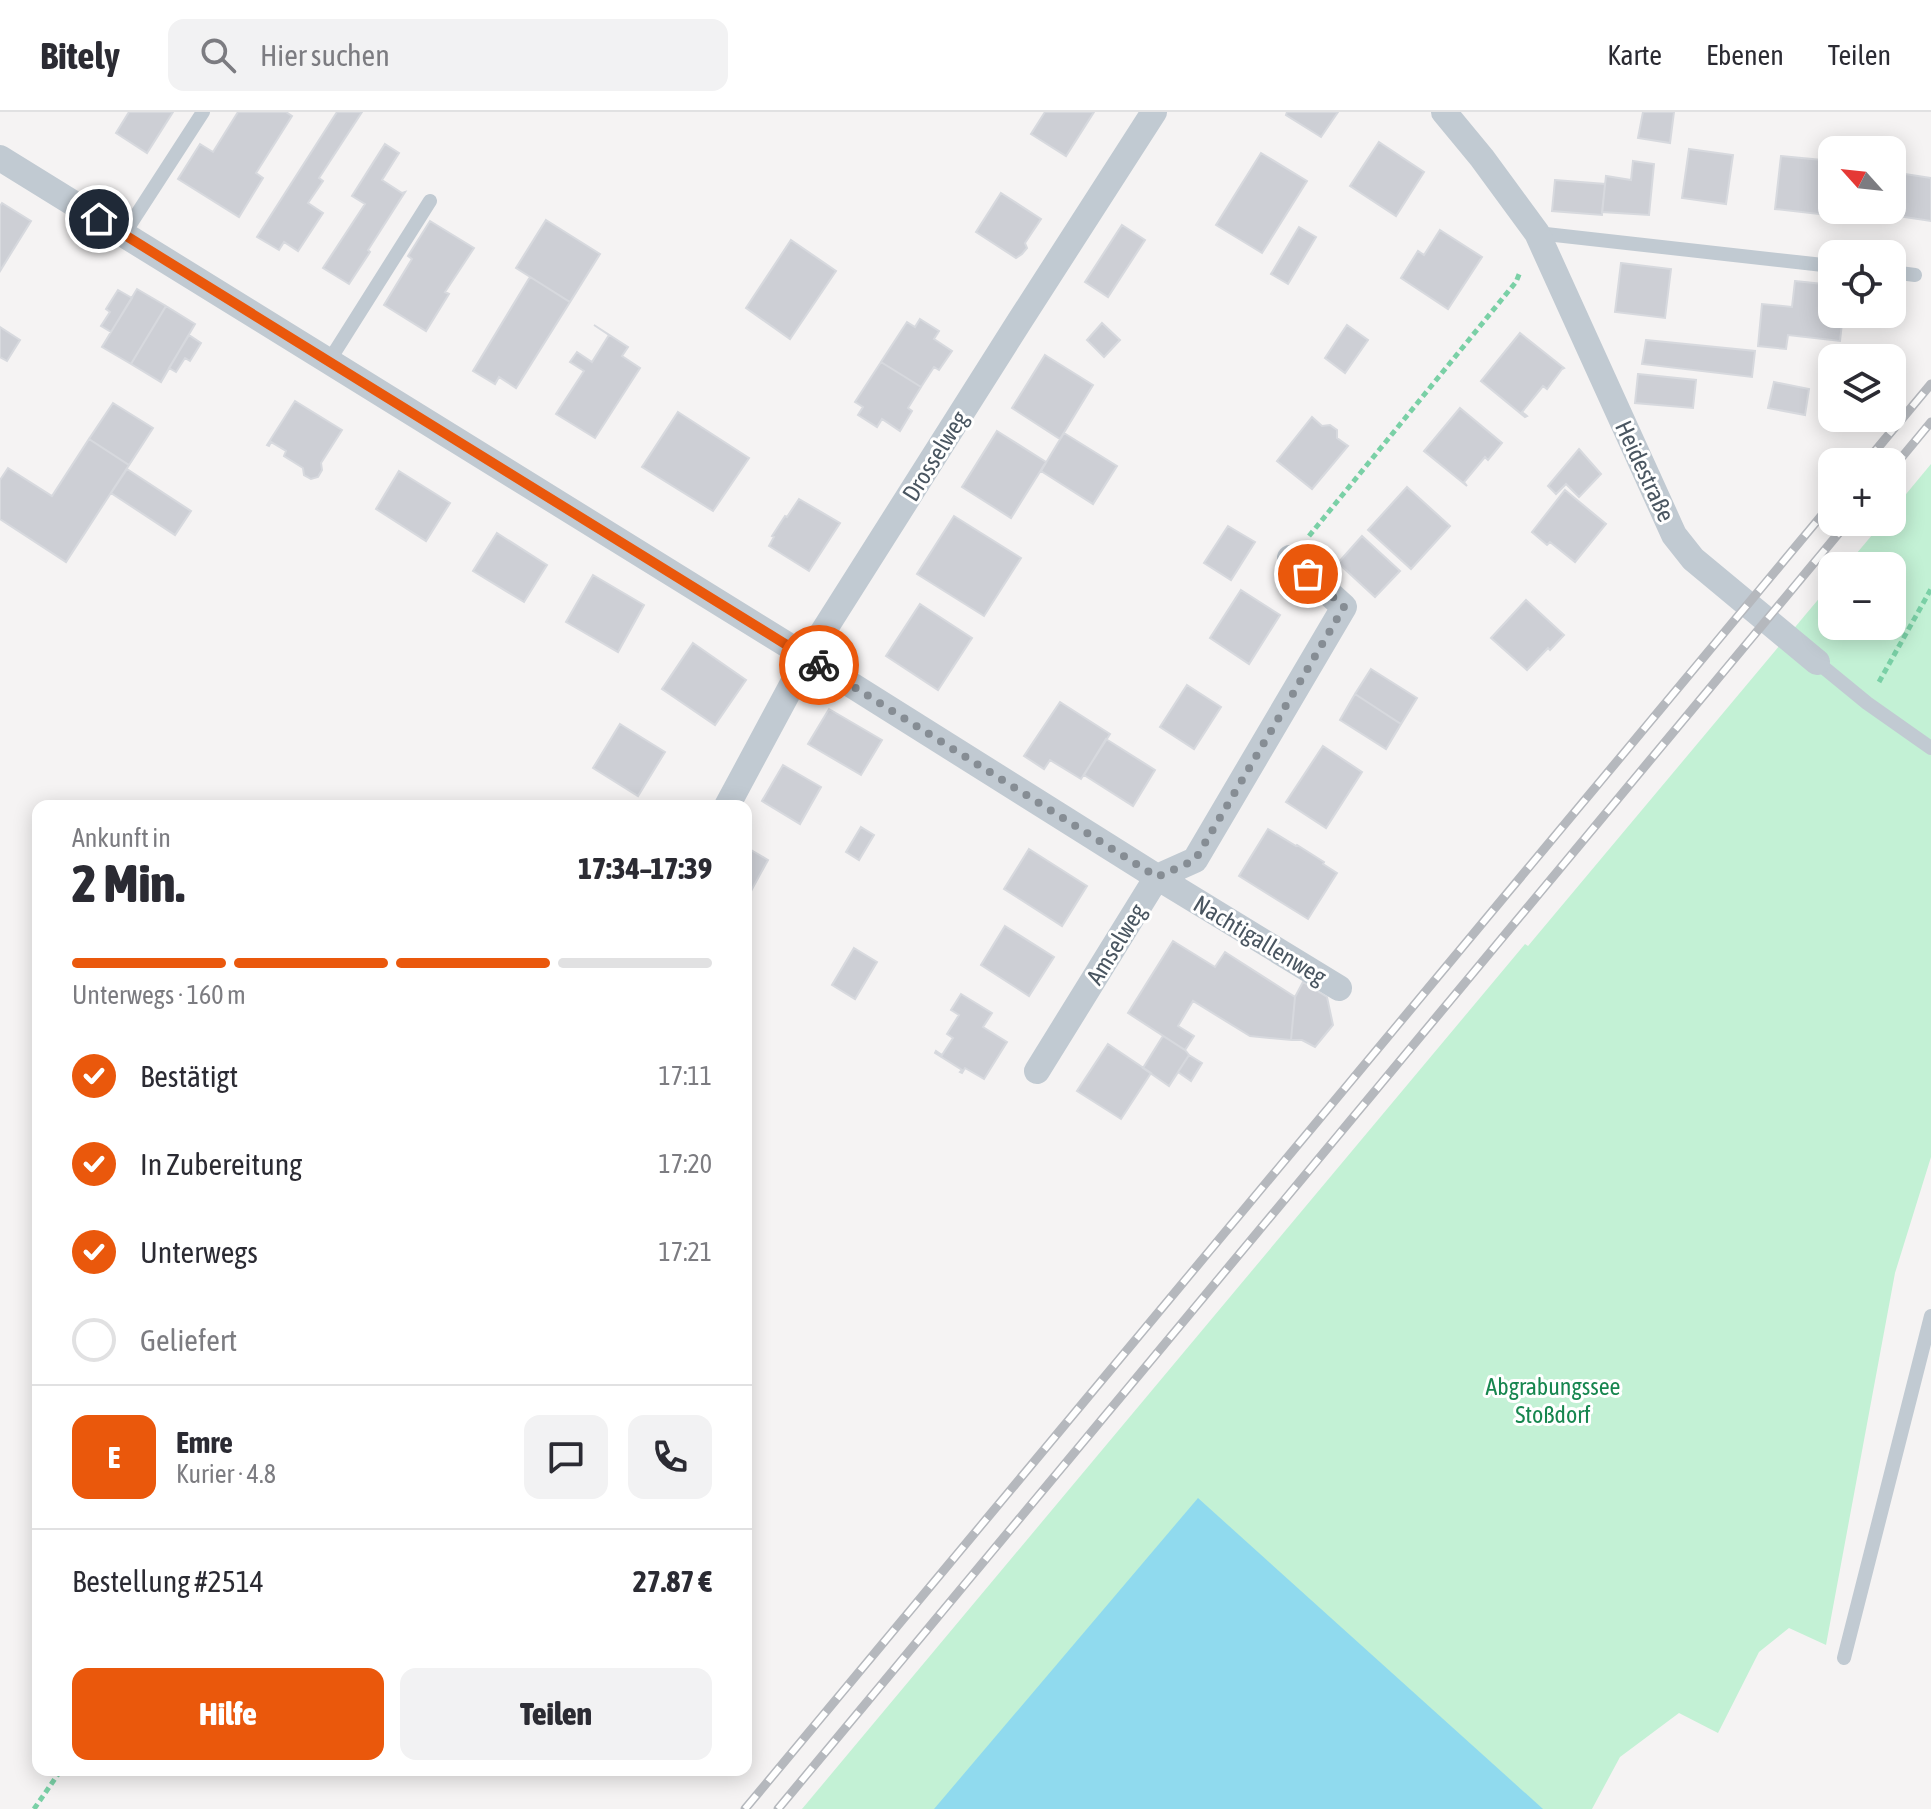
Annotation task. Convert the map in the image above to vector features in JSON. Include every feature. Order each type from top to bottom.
[{"type":"street","name":"Drosselweg","points":[[730,800],[807,657],[1154,112]]},
{"type":"street","name":"Heidestraße","points":[[1444,112],[1537,233],[1674,535],[1693,559],[1817,662]]},
{"type":"street","name":"Nachtigallenweg","points":[[0,158],[1339,988]]},
{"type":"street","name":"Amselweg","points":[[1037,1071],[1157,877],[1195,860],[1344,607],[1290,558]]},
{"type":"lane","points":[[124,234],[203,112]]},
{"type":"lane","points":[[329,361],[430,201]]},
{"type":"lane","points":[[1537,233],[1818,264]]},
{"type":"lane","points":[[1906,274],[1915,275]]},
{"type":"lane","points":[[1817,662],[1867,703],[1931,748]]},
{"type":"lane","points":[[1844,1658],[1931,1316]]},
{"type":"path","points":[[1290,558],[1516,282],[1537,233]]},
{"type":"path","points":[[1867,703],[1931,589]]},
{"type":"path","points":[[34,1809],[57,1776]]},
{"type":"green space","name":"Abgrabungssee Stoßdorf","points":[[1931,464],[1931,1157],[1895,1273],[1826,1645],[1789,1628],[1759,1652],[1718,1733],[1679,1713],[1620,1757],[1592,1809],[802,1809],[1525,944],[1528,946],[1818,600],[1818,640],[1906,640],[1906,552],[1858,552],[1871,536],[1906,536],[1906,494]]},
{"type":"water","points":[[1198,1498],[1543,1809],[934,1809]]},
{"type":"building","points":[[129,112],[173,112],[147,153],[116,133]]},
{"type":"building","points":[[238,112],[286,112],[292,116],[256,173],[263,178],[239,217],[178,179],[200,144],[213,152]]},
{"type":"building","points":[[337,112],[362,112],[319,178],[323,181],[308,203],[323,213],[298,251],[284,242],[279,250],[257,237]]},
{"type":"building","points":[[1045,112],[1094,112],[1066,156],[1031,134]]},
{"type":"building","points":[[1287,112],[1338,112],[1321,137],[1286,115]]},
{"type":"building","points":[[1643,112],[1674,112],[1670,143],[1638,138]]},
{"type":"building","points":[[1379,142],[1424,172],[1396,216],[1350,186]]},
{"type":"building","points":[[385,144],[399,153],[382,180],[405,192],[349,284],[323,268],[365,204],[352,196]]},
{"type":"building","points":[[1689,149],[1733,155],[1726,204],[1682,198]]},
{"type":"building","points":[[1261,153],[1307,181],[1262,253],[1216,225]]},
{"type":"building","points":[[1781,156],[1818,160],[1818,214],[1775,209]]},
{"type":"building","points":[[1633,161],[1654,164],[1649,215],[1602,212],[1606,176],[1631,180]]},
{"type":"building","points":[[1906,174],[1931,178],[1931,221],[1906,217]]},
{"type":"building","points":[[1555,180],[1605,184],[1602,215],[1552,211]]},
{"type":"building","points":[[1001,193],[1041,219],[1025,243],[1027,248],[1016,258],[976,232]]},
{"type":"building","points":[[2,203],[31,221],[0,271],[0,206]]},
{"type":"building","points":[[546,220],[600,254],[570,302],[516,268]]},
{"type":"building","points":[[430,221],[474,248],[445,292],[449,294],[426,331],[384,305],[412,259],[408,256]]},
{"type":"building","points":[[1122,225],[1145,240],[1108,297],[1085,282]]},
{"type":"building","points":[[1299,227],[1316,237],[1288,284],[1271,274]]},
{"type":"building","points":[[1440,230],[1482,257],[1448,309],[1401,278],[1418,251],[1424,255]]},
{"type":"building","points":[[791,240],[836,271],[790,339],[746,308]]},
{"type":"building","points":[[1621,263],[1671,269],[1665,318],[1615,312]]},
{"type":"building","points":[[530,277],[570,302],[516,388],[499,377],[495,384],[473,371]]},
{"type":"building","points":[[1795,281],[1818,283],[1818,328],[1841,328],[1840,341],[1788,335],[1786,349],[1758,346],[1762,304],[1792,307]]},
{"type":"building","points":[[137,289],[166,306],[131,364],[102,347]]},
{"type":"building","points":[[118,290],[132,298],[111,332],[101,326],[110,312],[106,309]]},
{"type":"building","points":[[166,306],[195,324],[161,382],[131,364]]},
{"type":"building","points":[[920,319],[939,331],[934,339],[952,351],[939,370],[934,367],[921,387],[881,362],[907,322],[915,327]]},
{"type":"building","points":[[1102,323],[1120,340],[1104,357],[1087,340]]},
{"type":"building","points":[[594,325],[628,347],[622,356],[640,368],[595,438],[556,414],[584,371],[570,362],[577,352],[592,362],[609,335]]},
{"type":"building","points":[[1347,325],[1368,340],[1345,373],[1325,358]]},
{"type":"building","points":[[0,327],[20,340],[7,361],[0,357]]},
{"type":"building","points":[[1520,333],[1564,368],[1547,389],[1543,386],[1522,412],[1525,417],[1481,381]]},
{"type":"building","points":[[189,335],[201,343],[190,361],[185,358],[176,372],[169,368]]},
{"type":"building","points":[[1646,340],[1755,351],[1752,377],[1642,364]]},
{"type":"building","points":[[1045,355],[1093,385],[1060,439],[1012,408]]},
{"type":"building","points":[[881,362],[921,387],[908,408],[912,411],[900,431],[882,419],[877,427],[858,415],[863,407],[855,402]]},
{"type":"building","points":[[1638,374],[1696,380],[1693,408],[1635,403]]},
{"type":"building","points":[[1774,382],[1809,389],[1805,415],[1768,408]]},
{"type":"building","points":[[295,401],[342,430],[321,463],[322,470],[318,477],[311,479],[304,475],[303,468],[284,456],[286,451],[271,442],[267,445]]},
{"type":"building","points":[[113,403],[153,428],[129,465],[89,439]]},
{"type":"building","points":[[1460,408],[1502,443],[1488,460],[1485,457],[1464,482],[1467,486],[1424,451]]},
{"type":"building","points":[[678,412],[749,458],[713,511],[642,467]]},
{"type":"building","points":[[1312,417],[1322,426],[1330,425],[1337,430],[1337,438],[1348,446],[1312,489],[1277,461]]},
{"type":"building","points":[[997,431],[1046,462],[1011,518],[962,487]]},
{"type":"building","points":[[1064,433],[1117,466],[1093,504],[1041,471]]},
{"type":"building","points":[[89,439],[129,465],[66,562],[0,519],[0,480],[8,468],[52,496]]},
{"type":"building","points":[[1579,449],[1601,474],[1579,497],[1566,484],[1556,494],[1548,486]]},
{"type":"building","points":[[127,469],[191,511],[175,535],[111,493]]},
{"type":"building","points":[[399,471],[450,503],[426,541],[376,509]]},
{"type":"building","points":[[1407,487],[1450,526],[1411,569],[1368,530]]},
{"type":"building","points":[[1565,490],[1606,524],[1575,562],[1532,532]]},
{"type":"building","points":[[799,499],[840,523],[809,571],[769,546],[772,536]]},
{"type":"building","points":[[954,516],[1021,558],[984,616],[917,574]]},
{"type":"building","points":[[1228,526],[1255,542],[1231,580],[1204,563]]},
{"type":"building","points":[[497,533],[547,565],[524,602],[473,571]]},
{"type":"building","points":[[1362,536],[1400,571],[1375,597],[1338,563]]},
{"type":"building","points":[[593,575],[644,605],[618,652],[566,622]]},
{"type":"building","points":[[1241,590],[1280,615],[1249,664],[1210,638]]},
{"type":"building","points":[[1526,600],[1564,635],[1527,670],[1491,638]]},
{"type":"building","points":[[920,604],[972,638],[938,690],[886,656]]},
{"type":"building","points":[[693,643],[746,680],[715,725],[662,689]]},
{"type":"building","points":[[1371,669],[1417,698],[1401,724],[1355,694]]},
{"type":"building","points":[[1187,685],[1221,707],[1194,749],[1160,727]]},
{"type":"building","points":[[1355,694],[1401,724],[1386,749],[1340,720]]},
{"type":"building","points":[[1060,702],[1110,734],[1081,779],[1050,760],[1044,769],[1024,756]]},
{"type":"building","points":[[829,709],[882,740],[861,775],[808,744]]},
{"type":"building","points":[[620,724],[665,752],[638,796],[593,768]]},
{"type":"building","points":[[1106,739],[1155,770],[1133,806],[1084,775]]},
{"type":"building","points":[[1323,746],[1362,772],[1326,828],[1286,802]]},
{"type":"building","points":[[783,765],[821,787],[800,824],[762,801]]},
{"type":"building","points":[[861,827],[874,835],[859,860],[846,852]]},
{"type":"building","points":[[1268,829],[1337,873],[1308,919],[1239,876]]},
{"type":"building","points":[[1029,849],[1087,886],[1062,926],[1004,889]]},
{"type":"building","points":[[752,851],[768,860],[752,889]]},
{"type":"building","points":[[1005,926],[1054,957],[1029,996],[981,965]]},
{"type":"building","points":[[1173,941],[1215,967],[1225,952],[1295,997],[1291,1040],[1250,1036],[1193,1001],[1178,1026],[1194,1036],[1185,1050],[1128,1013]]},
{"type":"building","points":[[854,948],[877,962],[855,999],[832,985]]},
{"type":"building","points":[[1303,982],[1327,997],[1333,1025],[1315,1047],[1302,1040],[1291,1040],[1295,997]]},
{"type":"building","points":[[961,994],[992,1013],[983,1027],[1007,1042],[984,1079],[965,1068],[960,1072],[962,1070],[935,1053],[942,1055],[953,1038],[947,1034],[959,1015],[951,1010]]},
{"type":"building","points":[[1163,1036],[1189,1055],[1169,1086],[1143,1068]]},
{"type":"building","points":[[1108,1044],[1151,1073],[1121,1119],[1077,1091]]},
{"type":"building","points":[[1189,1055],[1202,1063],[1191,1081],[1178,1072]]},
{"type":"railway","points":[[1878,448],[1931,384]]},
{"type":"railway","points":[[1906,452],[1931,422]]},
{"type":"railway","points":[[745,1809],[1818,520]]},
{"type":"railway","points":[[778,1809],[1836,536]]},
{"type":"way so far","points":[[819,665],[1157,877],[1195,860],[1344,607],[1308,574]]},
{"type":"route","points":[[99,219],[819,665]]}]
